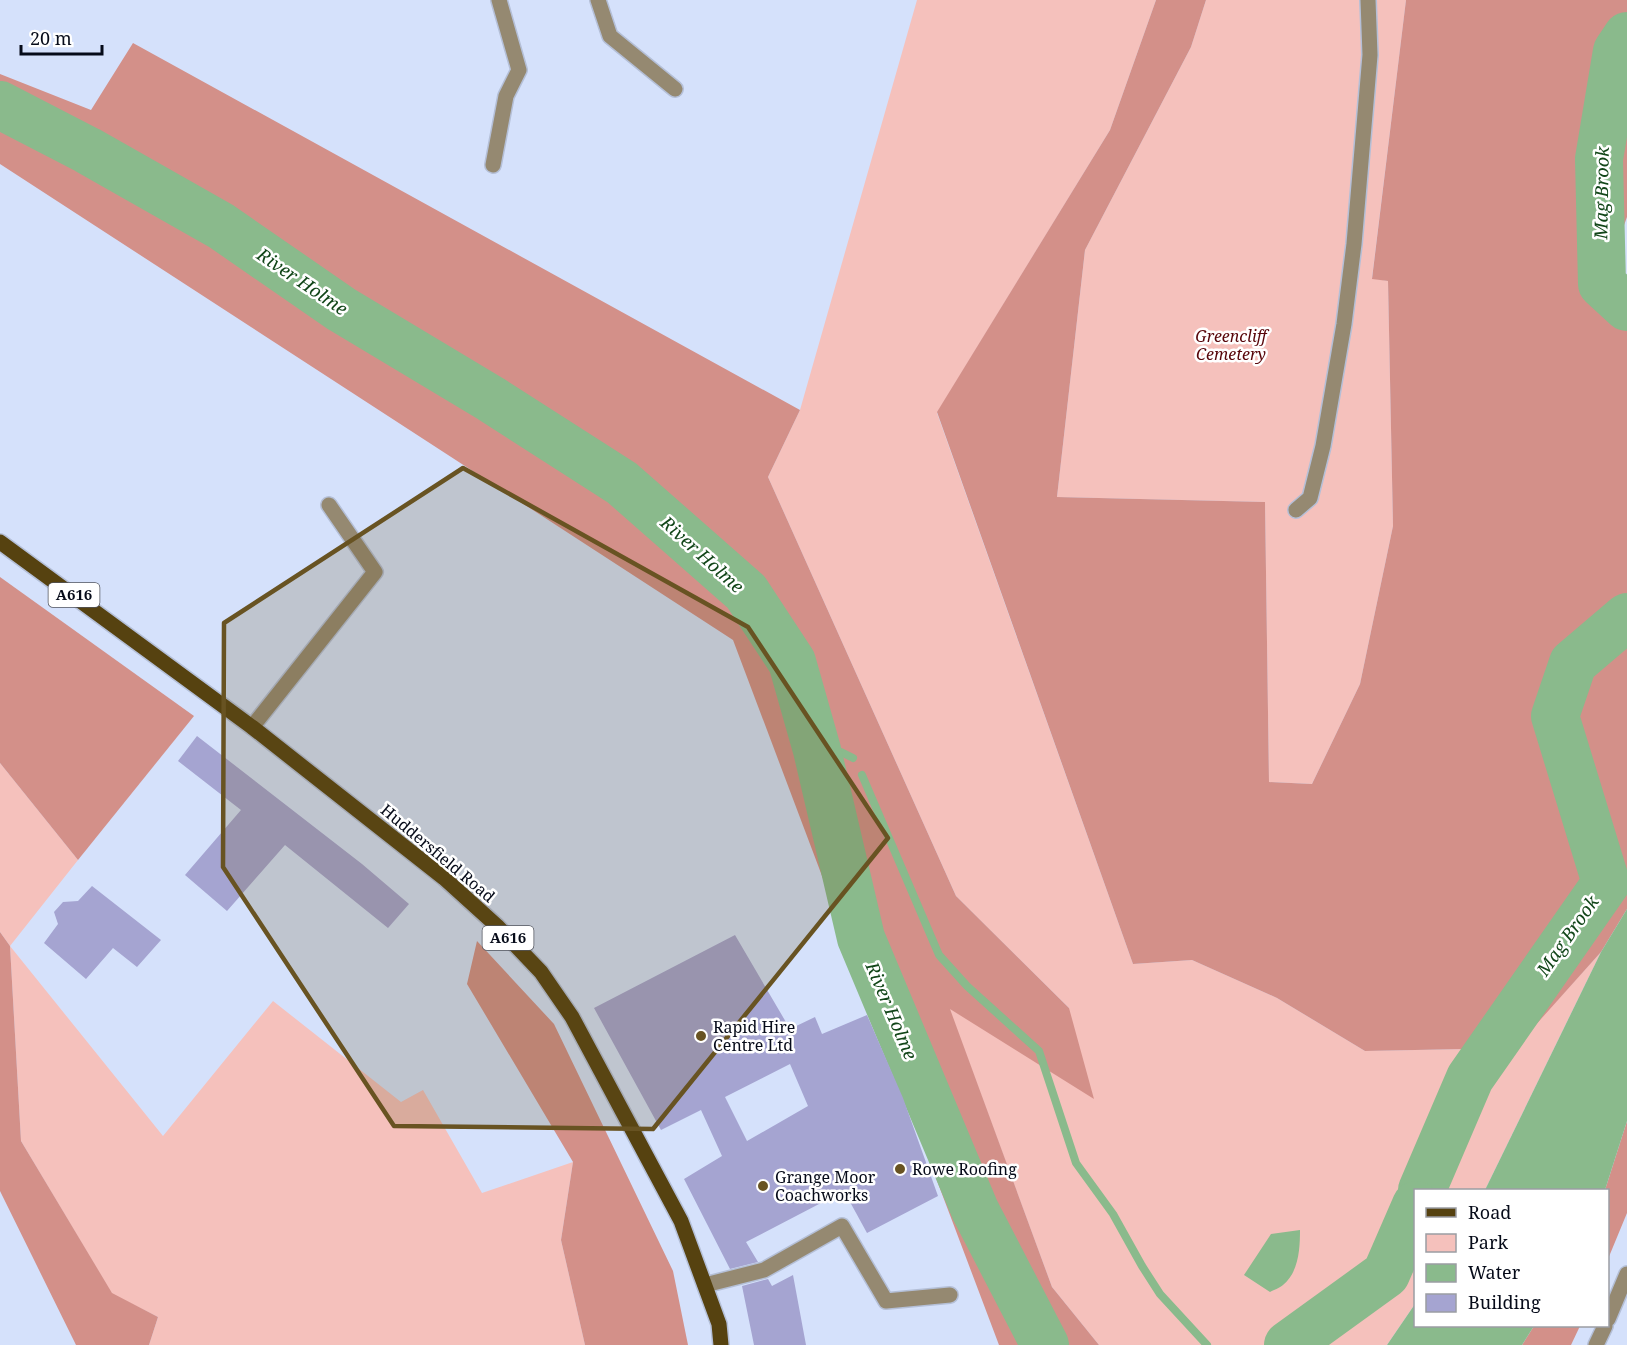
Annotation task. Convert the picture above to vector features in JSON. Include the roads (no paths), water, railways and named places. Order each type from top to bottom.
[{"type":"main road","name":"Huddersfield Road","points":[[0,542],[252,727],[444,878],[497,926],[541,972],[572,1017],[681,1221],[719,1324],[721,1345]]},
{"type":"street","points":[[493,165],[506,96],[519,70],[499,0]]},
{"type":"street","points":[[598,0],[610,36],[675,89]]},
{"type":"street","points":[[1296,510],[1310,498],[1323,446],[1344,324],[1354,244],[1370,56],[1368,0]]},
{"type":"street","points":[[252,727],[375,572],[329,505]]},
{"type":"street","points":[[705,1285],[764,1270],[842,1226],[886,1301],[950,1295]]},
{"type":"street","points":[[1609,1317],[1627,1274]]},
{"type":"street","points":[[1596,1345],[1605,1327]]},
{"type":"water","points":[[1627,909],[1627,1121],[1605,1189],[1485,1189],[1601,952]]},
{"type":"water","points":[[1300,1230],[1299,1252],[1295,1267],[1282,1286],[1270,1292],[1244,1275],[1271,1234]]},
{"type":"water","points":[[1414,1305],[1414,1327],[1533,1327],[1522,1345],[1387,1345]]},
{"type":"waterway","name":"Mag Brook","points":[[1627,36],[1617,51],[1599,159],[1602,284],[1627,307]]},
{"type":"waterway","name":"River Holme","points":[[0,105],[87,150],[221,226],[341,309],[491,399],[622,483],[746,592],[792,662],[817,750],[861,938],[975,1210],[1045,1345]]},
{"type":"waterway","name":"Mag Brook","points":[[1422,1189],[1470,1078],[1606,883],[1555,716],[1573,663],[1627,617]]},
{"type":"waterway","points":[[817,750],[841,752],[853,758]]},
{"type":"waterway","points":[[862,775],[939,955],[967,986],[1039,1051],[1076,1163],[1113,1214],[1160,1294],[1207,1345]]},
{"type":"waterway","name":"Mag Brook","points":[[1288,1345],[1386,1274],[1414,1210]]},
{"type":"place","name":"Rapid Hire Centre Ltd","points":[[701,1036]]},
{"type":"place","name":"Rowe Roofing","points":[[900,1169]]},
{"type":"place","name":"Grange Moor Coachworks","points":[[763,1186]]},
{"type":"park label","name":"Greencliff Cemetery","points":[[1231,345]]}]
